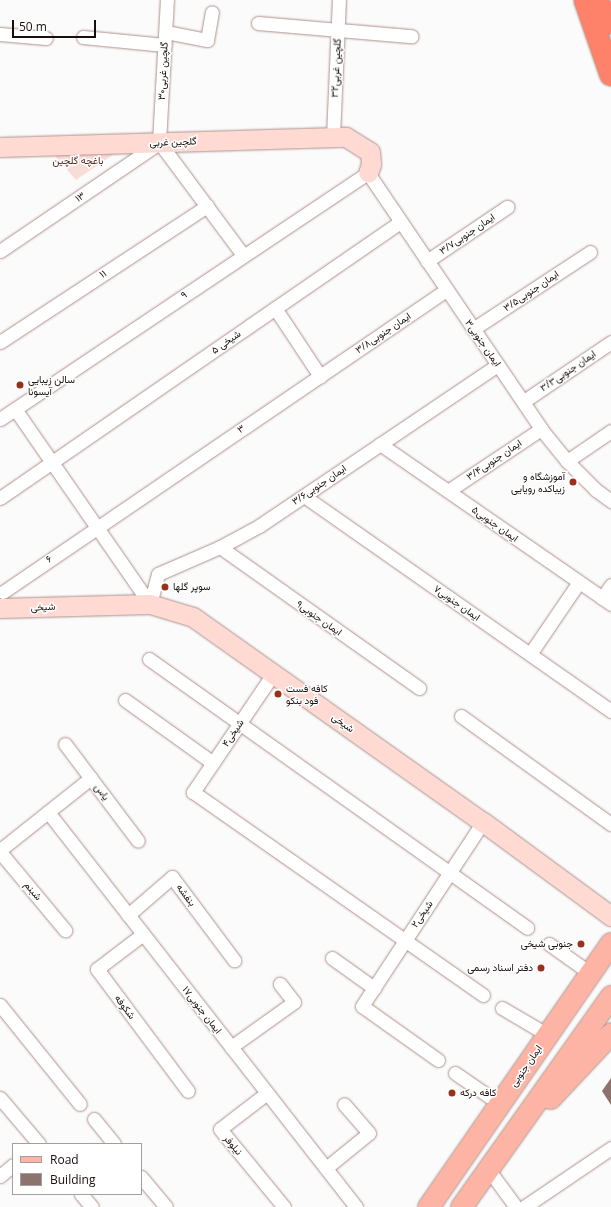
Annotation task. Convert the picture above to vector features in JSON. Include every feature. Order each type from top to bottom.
[{"type":"highway","points":[[585,0],[611,74]]},
{"type":"highway","points":[[596,0],[611,22]]},
{"type":"main road","name":"ایمان جنوبی","points":[[428,1207],[611,943]]},
{"type":"main road","points":[[461,1207],[611,996]]},
{"type":"main road","points":[[515,1131],[567,1082],[611,1033]]},
{"type":"street","name":"گلچین غربی۳۰","points":[[160,142],[168,0]]},
{"type":"street","name":"گلچین غربی۳۲","points":[[339,0],[338,30],[340,136]]},
{"type":"street","points":[[83,37],[207,40],[212,12]]},
{"type":"street","points":[[258,23],[411,36]]},
{"type":"street","points":[[0,34],[46,38]]},
{"type":"street","points":[[340,136],[370,152],[371,164],[368,173]]},
{"type":"street","name":"گلچین غربی","points":[[0,147],[340,136]]},
{"type":"street","points":[[160,142],[243,255]]},
{"type":"street","name":"۱۳","points":[[0,251],[160,142]]},
{"type":"street","name":"ایمان جنوبی۳","points":[[368,173],[446,290],[524,401],[541,429],[567,461],[596,490],[611,501]]},
{"type":"street","name":"۹","points":[[0,419],[243,255],[368,173]]},
{"type":"street","name":"۱۱","points":[[0,342],[207,206]]},
{"type":"street","name":"ایمان جنوبی۳/۷","points":[[427,261],[507,207]]},
{"type":"street","name":"شیخی ۵","points":[[0,498],[400,222]]},
{"type":"street","name":"ایمان جنوبی۳/۵","points":[[473,329],[590,252]]},
{"type":"street","name":"ایمان جنوبی۳/۸","points":[[320,376],[446,290]]},
{"type":"street","points":[[275,308],[320,376]]},
{"type":"street","name":"ایمان جنوبی۳/۳","points":[[524,401],[611,342]]},
{"type":"street","name":"ایمان جنوبی۳/۶","points":[[150,604],[158,574],[220,547],[259,526],[498,365]]},
{"type":"street","name":"۳","points":[[96,527],[320,376]]},
{"type":"street","points":[[14,409],[150,604]]},
{"type":"street","name":"ایمان جنوبی۳/۴","points":[[448,491],[541,429]]},
{"type":"street","points":[[567,461],[611,431]]},
{"type":"street","name":"ایمان جنوبی۵","points":[[380,444],[606,601]]},
{"type":"street","name":"ایمان جنوبی۷","points":[[304,496],[611,711]]},
{"type":"street","name":"۶","points":[[1,600],[96,527]]},
{"type":"street","name":"ایمان جنوبی۹","points":[[220,547],[419,688]]},
{"type":"street","points":[[530,654],[579,582]]},
{"type":"street","points":[[606,601],[611,585]]},
{"type":"street","name":"شیخی","points":[[1,600],[150,604],[193,617],[483,822],[611,916]]},
{"type":"street","points":[[149,659],[528,928]]},
{"type":"street","name":"شیخی۴","points":[[273,674],[193,792],[405,940]]},
{"type":"street","points":[[125,700],[213,763]]},
{"type":"street","points":[[461,716],[611,824]]},
{"type":"street","name":"یاس","points":[[65,744],[138,841]]},
{"type":"street","points":[[0,851],[91,778]]},
{"type":"street","name":"ایمان جنوبی۱۷","points":[[48,812],[356,1207]]},
{"type":"street","name":"شیخی۲","points":[[438,1060],[362,1006],[483,822]]},
{"type":"street","name":"شبنم","points":[[0,851],[66,930]]},
{"type":"street","name":"بنفشه","points":[[128,915],[172,877],[234,960]]},
{"type":"street","name":"شکوفه","points":[[143,934],[97,969],[188,1091]]},
{"type":"street","points":[[405,940],[483,995]]},
{"type":"street","points":[[549,944],[590,972]]},
{"type":"street","points":[[332,958],[374,988]]},
{"type":"street","points":[[231,1047],[294,1002],[280,984]]},
{"type":"street","points":[[0,1005],[80,1104]]},
{"type":"street","points":[[502,1008],[548,1035]]},
{"type":"street","points":[[456,1073],[500,1104]]},
{"type":"street","name":"نیلوفر","points":[[267,1093],[220,1129],[284,1207]]},
{"type":"street","points":[[0,1098],[37,1143]]},
{"type":"street","points":[[326,1168],[369,1133],[344,1104]]},
{"type":"street","points":[[94,1119],[113,1143]]},
{"type":"street","points":[[524,1207],[611,1148]]},
{"type":"street","points":[[0,1176],[12,1166]]},
{"type":"street","points":[[488,1169],[516,1207]]},
{"type":"street","points":[[142,1178],[166,1207]]},
{"type":"street","points":[[82,1195],[92,1207]]},
{"type":"green space","name":"باغچه گلچین","points":[[62,148],[117,152],[76,180],[55,156]]},
{"type":"building","points":[[611,1078],[611,1105],[602,1091]]},
{"type":"place","name":"سالن زیبایی آیسونا","points":[[20,385]]},
{"type":"place","name":"آموزشگاه و زیباکده رویایی","points":[[573,482]]},
{"type":"place","name":"سوپر گلها","points":[[165,587]]},
{"type":"place","name":"کافه فست فود بنکو","points":[[278,694]]},
{"type":"place","name":"جنوبی شیخی","points":[[581,944]]},
{"type":"place","name":"دفتر اسناد رسمی","points":[[541,968]]},
{"type":"place","name":"کافه درکه","points":[[452,1093]]}]
